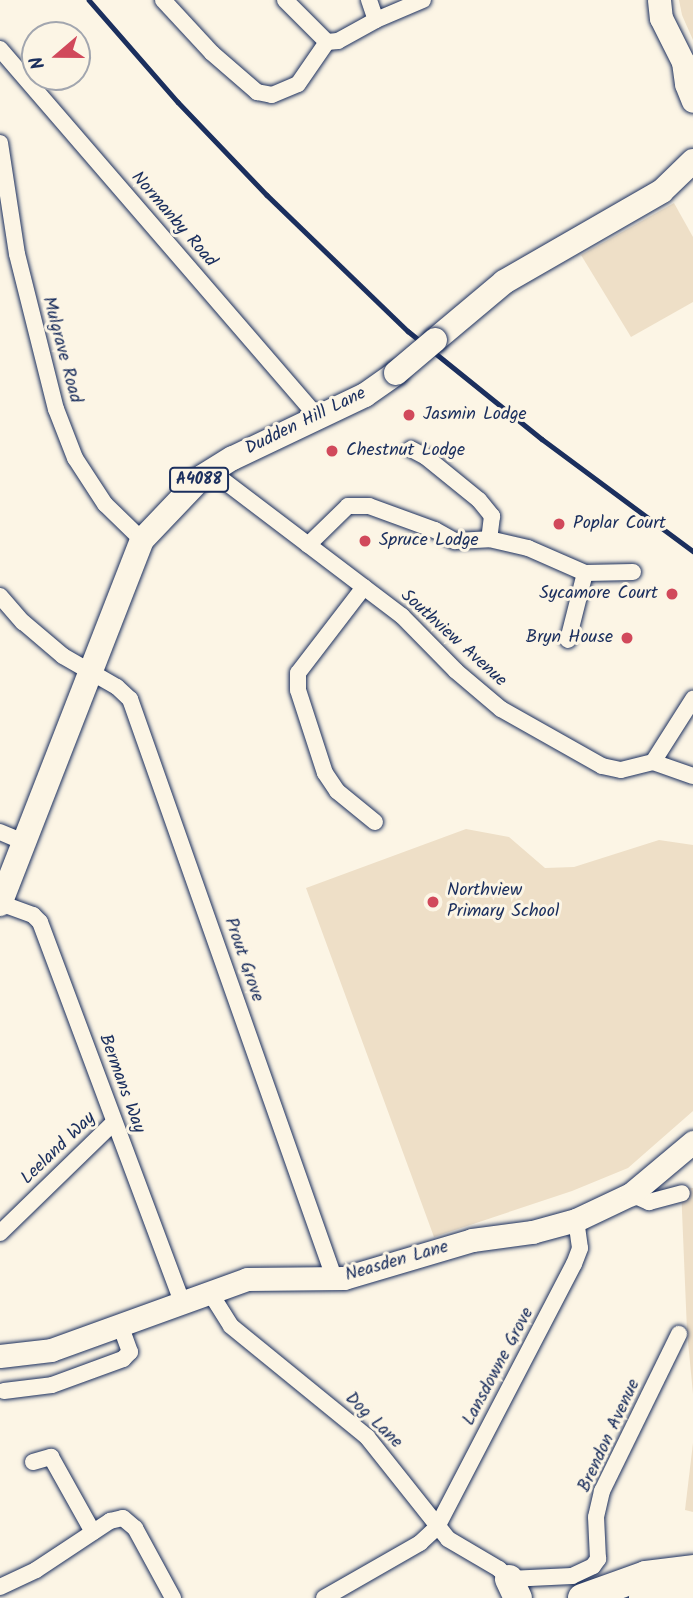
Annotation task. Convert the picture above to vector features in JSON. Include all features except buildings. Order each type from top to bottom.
[{"type":"highway","points":[[582,1598],[646,1575],[693,1569]]},
{"type":"highway","points":[[643,1598],[671,1592],[693,1592]]},
{"type":"main road","points":[[659,0],[661,18],[688,68],[686,84],[693,101]]},
{"type":"main road","name":"Dudden Hill Lane","points":[[0,904],[142,540],[202,477],[365,395],[396,373],[504,282],[662,191],[693,160]]},
{"type":"main road","name":"Dudden Hill Lane","points":[[662,191],[677,189],[693,180]]},
{"type":"main road","name":"Neasden Lane","points":[[1,1355],[30,1355],[51,1350],[209,1291],[259,1278],[335,1280],[472,1240],[532,1232],[576,1220],[631,1194],[693,1142]]},
{"type":"street","points":[[163,0],[212,53],[257,92],[272,94],[298,84],[327,42]]},
{"type":"street","points":[[285,0],[327,42]]},
{"type":"street","points":[[369,0],[376,20]]},
{"type":"street","points":[[327,42],[338,41],[376,20],[423,0]]},
{"type":"street","name":"Normanby Road","points":[[0,49],[318,417]]},
{"type":"street","name":"Mulgrave Road","points":[[0,143],[17,254],[56,409],[75,458],[105,504],[142,540]]},
{"type":"street","points":[[411,449],[426,457],[479,500],[492,516],[489,539]]},
{"type":"street","name":"Southview Avenue","points":[[211,471],[402,616],[456,671],[502,709],[602,766],[621,770],[653,762]]},
{"type":"street","points":[[308,545],[348,506],[369,506],[435,530],[455,541],[489,539],[528,548],[585,573],[633,572]]},
{"type":"street","points":[[568,639],[585,573]]},
{"type":"street","points":[[364,587],[298,673],[298,690],[325,773],[337,791],[375,822]]},
{"type":"street","name":"Prout Grove","points":[[0,596],[43,639],[131,699],[335,1280]]},
{"type":"street","points":[[693,699],[653,762],[693,776]]},
{"type":"street","points":[[0,832],[26,843]]},
{"type":"street","name":"Bermans Way","points":[[0,904],[33,915],[40,922],[182,1301]]},
{"type":"street","name":"Leeland Way","points":[[0,1233],[114,1122]]},
{"type":"street","points":[[631,1194],[649,1202],[682,1193]]},
{"type":"street","name":"Lansdowne Grove","points":[[437,1527],[574,1264],[580,1248],[576,1220]]},
{"type":"street","name":"Dog Lane","points":[[209,1291],[231,1326],[367,1437],[437,1527],[458,1546],[499,1569],[513,1589]]},
{"type":"street","points":[[4,1391],[52,1385],[123,1359],[130,1352],[120,1324]]},
{"type":"street","name":"Brendon Avenue","points":[[513,1589],[572,1576],[593,1566],[598,1559],[596,1517],[602,1491],[679,1334]]},
{"type":"street","points":[[33,1462],[51,1457],[93,1532]]},
{"type":"street","points":[[0,1587],[36,1570],[110,1521],[123,1518],[135,1528],[173,1598]]},
{"type":"street","points":[[324,1598],[420,1543],[437,1527]]},
{"type":"shaded area","points":[[679,0],[693,0],[693,40],[682,15]]},
{"type":"shaded area","points":[[674,203],[693,237],[693,302],[631,337],[581,255]]},
{"type":"shaded area","points":[[466,829],[509,837],[545,868],[574,867],[659,840],[693,845],[693,1111],[628,1168],[572,1191],[434,1237],[306,888]]},
{"type":"shaded area","points":[[681,1187],[693,1188],[693,1394],[687,1331]]},
{"type":"shaded area","points":[[693,1443],[693,1512],[685,1510]]},
{"type":"railway","points":[[89,0],[178,102],[267,195],[408,331],[542,439],[693,551]]},
{"type":"place","name":"Jasmin Lodge","points":[[409,415]]},
{"type":"place","name":"Chestnut Lodge","points":[[332,451]]},
{"type":"place","name":"Poplar Court","points":[[559,524]]},
{"type":"place","name":"Spruce Lodge","points":[[365,541]]},
{"type":"place","name":"Sycamore Court","points":[[672,594]]},
{"type":"place","name":"Bryn House","points":[[627,638]]},
{"type":"place","name":"Northview Primary School","points":[[433,902]]}]
